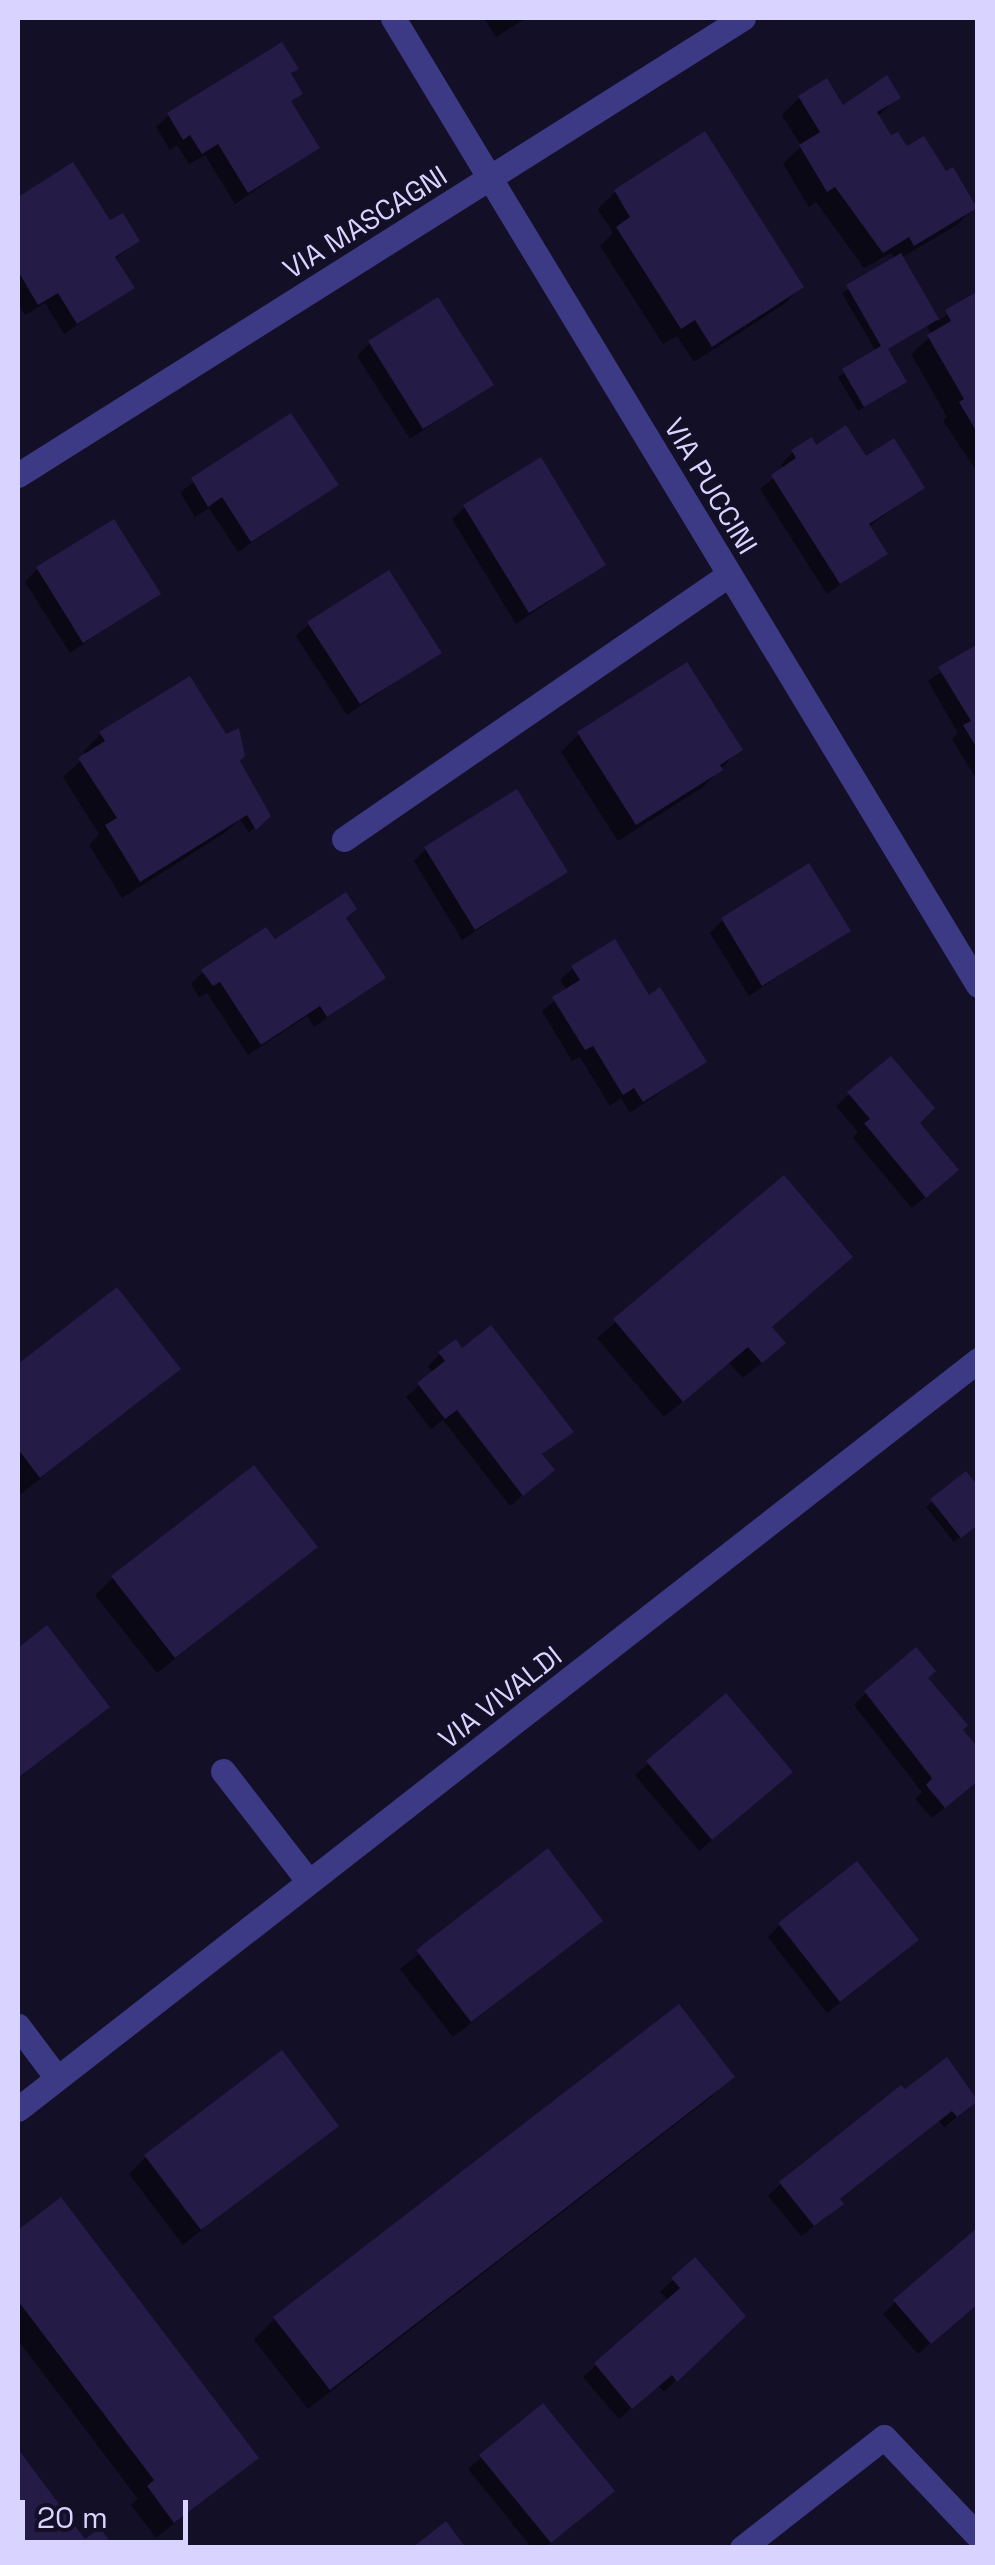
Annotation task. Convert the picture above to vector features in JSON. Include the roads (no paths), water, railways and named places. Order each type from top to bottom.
[{"type":"street","name":"VIA PUCCINI","points":[[393,18],[978,985]]},
{"type":"street","name":"VIA MASCAGNI","points":[[18,474],[744,18]]},
{"type":"street","points":[[344,839],[729,574]]},
{"type":"street","name":"VIA VIVALDI","points":[[18,2108],[978,1360]]},
{"type":"street","points":[[223,1771],[308,1882]]},
{"type":"street","points":[[18,2026],[56,2078]]},
{"type":"street","points":[[742,2548],[884,2437],[978,2536]]}]
